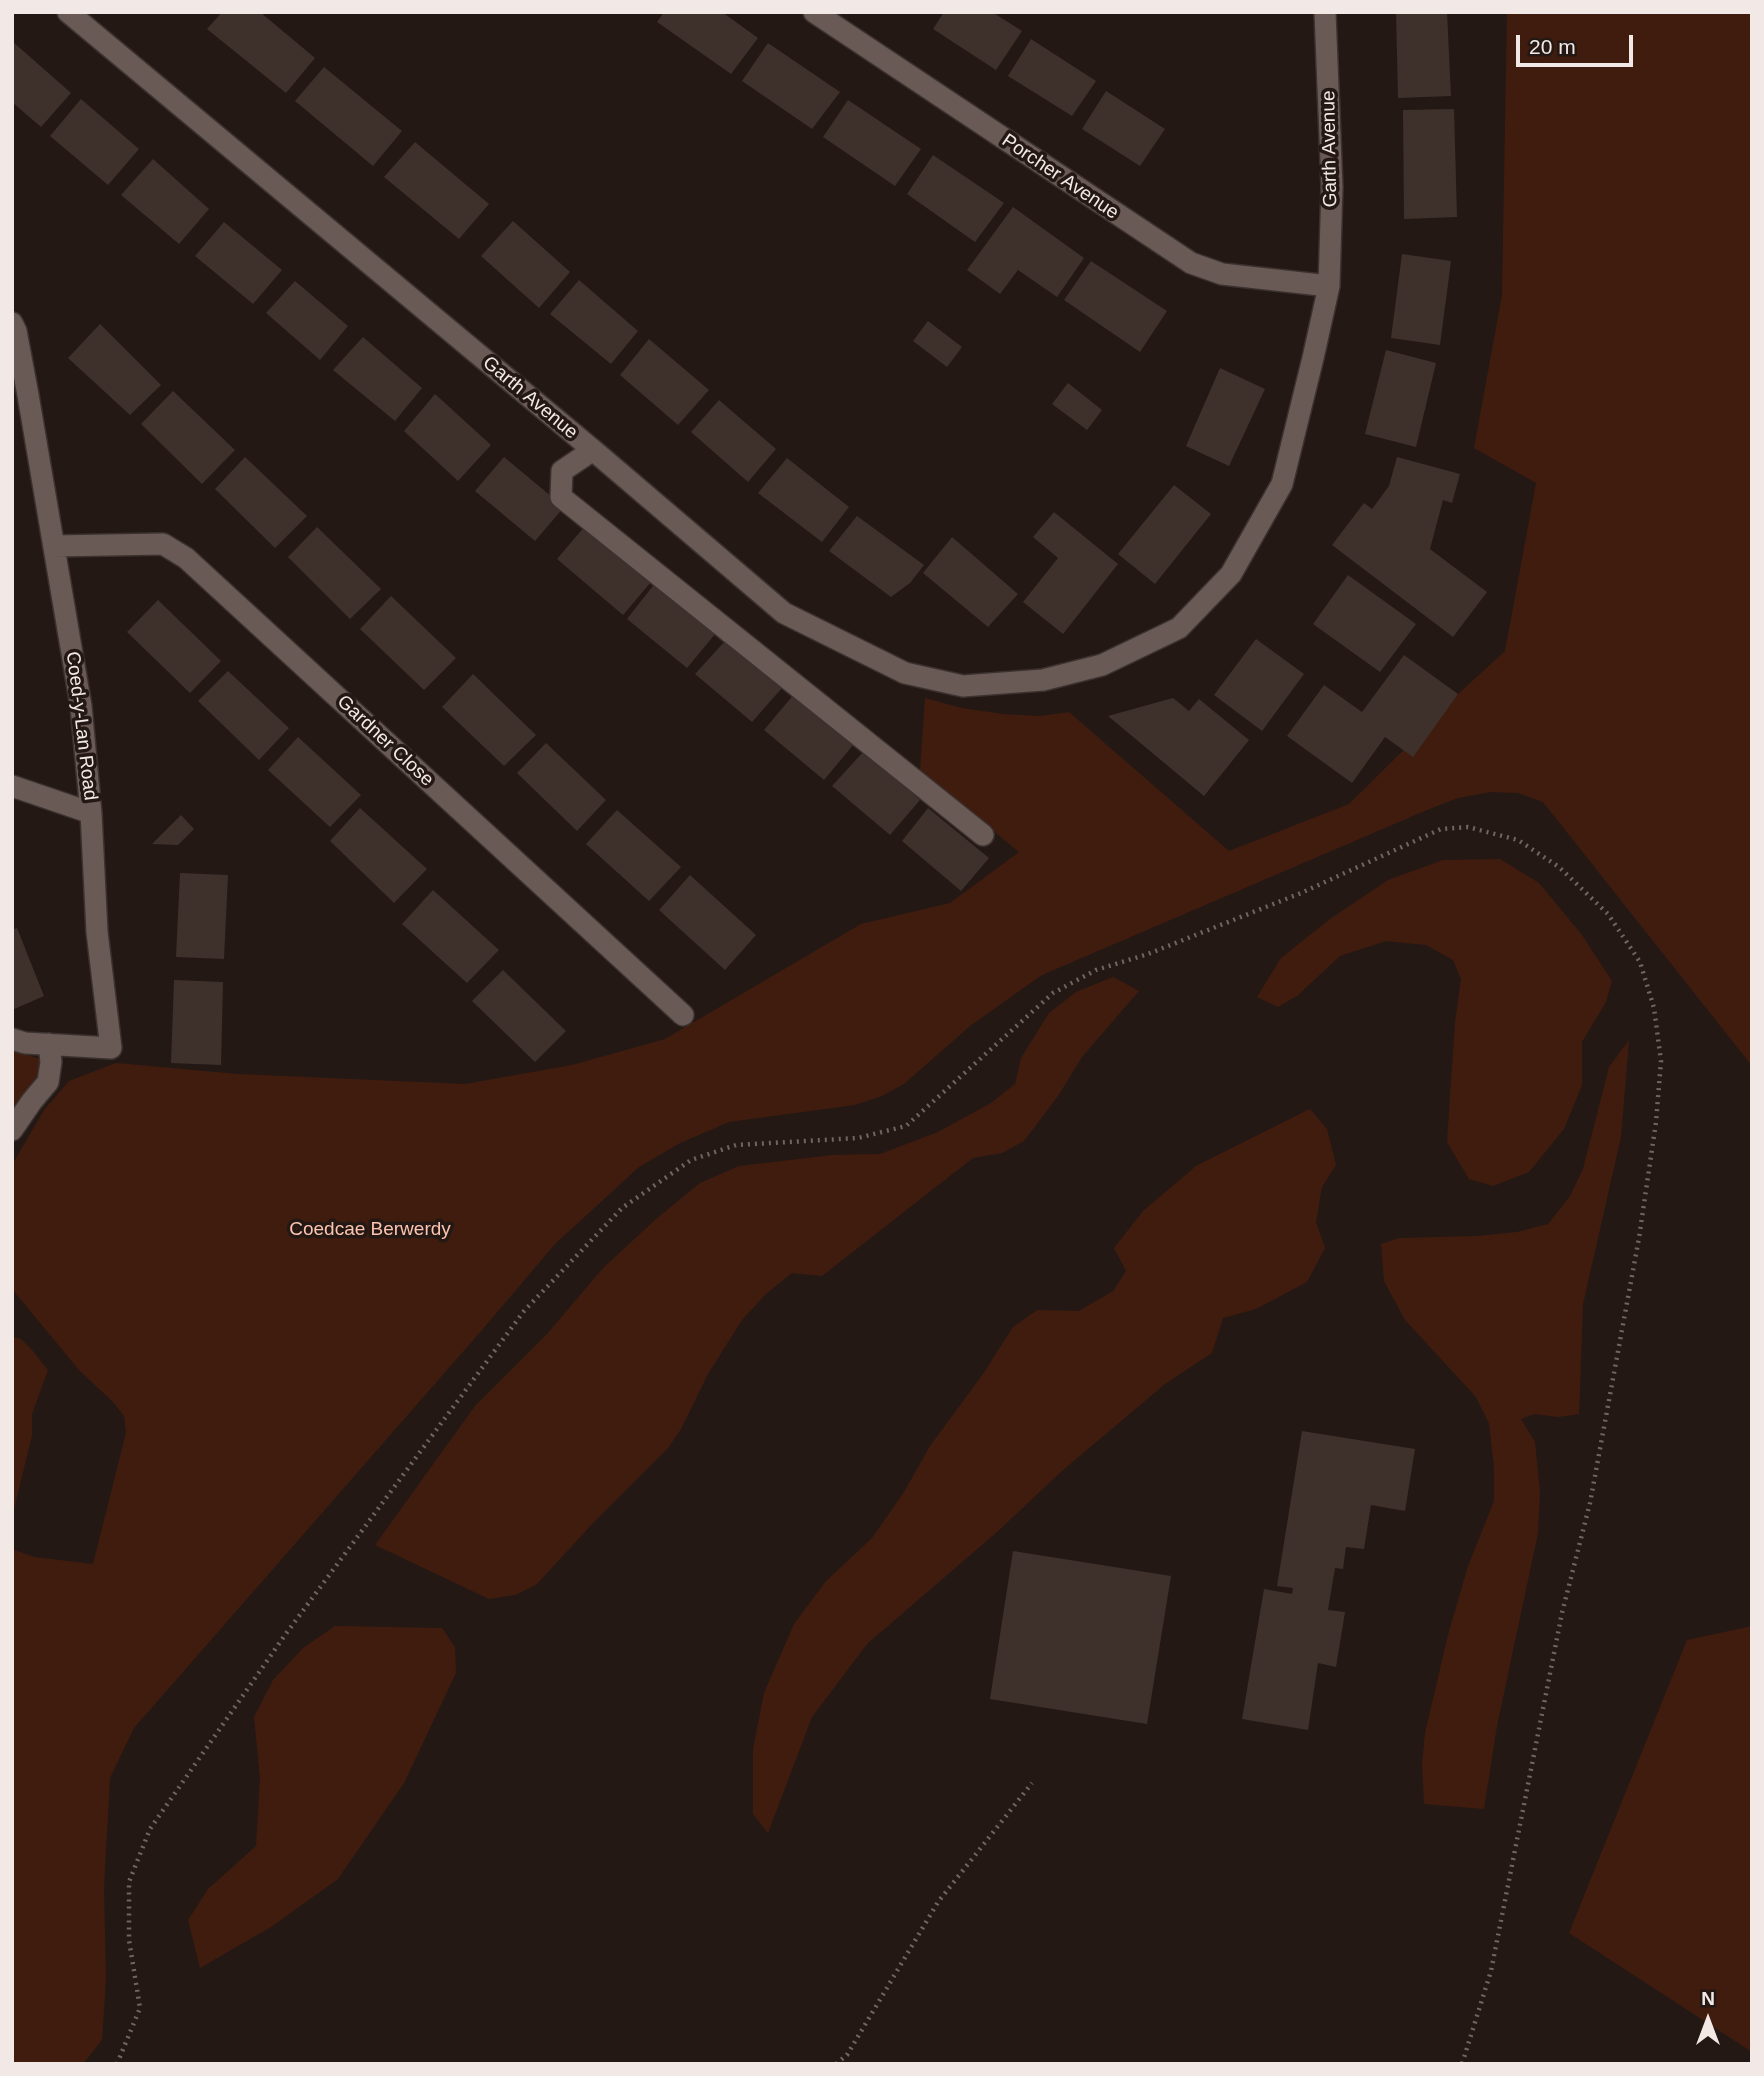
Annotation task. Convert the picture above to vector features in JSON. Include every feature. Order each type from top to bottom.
[{"type":"street","name":"Garth Avenue","points":[[68,12],[593,450],[785,614],[905,673],[963,686],[1043,680],[1102,665],[1179,628],[1231,574],[1282,484],[1329,286],[1332,187],[1325,12]]},
{"type":"street","name":"Porcher Avenue","points":[[814,12],[1191,263],[1223,274],[1329,286]]},
{"type":"street","name":"Coed-y-Lan Road","points":[[12,323],[16,331],[28,395],[81,706],[91,814],[97,932],[111,1048],[18,1041]]},
{"type":"street","name":"Garth Avenue","points":[[593,450],[562,471],[561,497],[983,835]]},
{"type":"street","name":"Gardner Close","points":[[54,546],[163,544],[186,558],[683,1016]]},
{"type":"street","points":[[12,786],[91,814]]},
{"type":"street","points":[[12,1130],[48,1082],[51,1062],[49,1044]]},
{"type":"path","points":[[117,2064],[140,2008],[129,1940],[129,1882],[150,1829],[285,1635],[524,1311],[622,1208],[691,1160],[736,1145],[858,1138],[906,1126],[1053,993],[1096,970],[1148,954],[1301,893],[1441,829],[1468,827],[1518,840],[1559,867],[1608,915],[1640,962],[1654,1008],[1661,1061],[1656,1122],[1639,1238],[1590,1503],[1562,1613],[1491,1971],[1462,2064]]},
{"type":"path","points":[[836,2064],[847,2055],[938,1902],[1032,1783]]},
{"type":"green space","name":"Coedcae Berwerdy","points":[[1507,12],[1752,12],[1752,1066],[1543,802],[1518,793],[1491,792],[1458,798],[1427,810],[1042,975],[970,1026],[904,1084],[882,1096],[855,1105],[729,1122],[680,1143],[639,1167],[555,1244],[134,1728],[110,1778],[104,1888],[106,1979],[102,2040],[83,2064],[12,2064],[12,1549],[34,1557],[93,1564],[126,1433],[124,1416],[114,1403],[79,1370],[12,1289],[12,1165],[44,1110],[69,1081],[116,1063],[238,1074],[465,1084],[572,1065],[665,1039],[861,924],[950,903],[1019,852],[920,771],[925,698],[962,708],[1003,714],[1040,716],[1069,712],[1229,851],[1349,804],[1458,694],[1505,651],[1536,483],[1474,448],[1502,295]]},
{"type":"green space","points":[[1500,859],[1539,883],[1582,935],[1612,981],[1606,1002],[1582,1042],[1582,1085],[1564,1129],[1529,1172],[1493,1186],[1469,1179],[1447,1142],[1455,1023],[1461,979],[1453,960],[1426,945],[1386,941],[1340,956],[1297,996],[1278,1007],[1257,997],[1281,958],[1330,919],[1388,880],[1443,860]]},
{"type":"green space","points":[[1113,977],[1139,991],[1082,1057],[1058,1096],[1024,1141],[1002,1153],[973,1158],[822,1276],[792,1273],[766,1294],[742,1320],[708,1374],[681,1429],[668,1448],[536,1585],[515,1595],[489,1599],[375,1545],[475,1406],[547,1334],[603,1268],[700,1183],[739,1166],[833,1155],[880,1154],[938,1132],[991,1103],[1015,1084],[1021,1058],[1049,1013],[1076,992]]},
{"type":"green space","points":[[1629,1040],[1621,1137],[1583,1304],[1579,1414],[1558,1417],[1534,1414],[1521,1419],[1535,1442],[1540,1492],[1538,1533],[1497,1726],[1484,1809],[1424,1804],[1422,1764],[1425,1733],[1448,1635],[1468,1566],[1494,1501],[1494,1467],[1489,1423],[1476,1397],[1405,1320],[1384,1281],[1381,1244],[1399,1238],[1517,1232],[1548,1224],[1570,1196],[1583,1169],[1609,1067]]},
{"type":"green space","points":[[12,1050],[47,1061],[12,1114]]},
{"type":"green space","points":[[1310,1109],[1327,1129],[1336,1165],[1322,1187],[1316,1222],[1325,1248],[1307,1282],[1256,1309],[1223,1318],[1212,1353],[1165,1384],[1062,1471],[997,1532],[867,1644],[812,1717],[768,1833],[753,1814],[753,1749],[764,1693],[794,1624],[826,1581],[872,1538],[904,1492],[930,1446],[983,1374],[1013,1327],[1037,1310],[1079,1311],[1113,1291],[1126,1271],[1114,1248],[1143,1211],[1196,1166]]},
{"type":"green space","points":[[12,1337],[21,1339],[48,1370],[32,1414],[32,1435],[12,1518]]},
{"type":"green space","points":[[335,1626],[442,1628],[455,1647],[456,1673],[404,1783],[338,1879],[271,1927],[200,1968],[188,1920],[208,1889],[256,1846],[260,1778],[254,1717],[273,1680],[303,1648]]},
{"type":"green space","points":[[1752,1626],[1752,2052],[1569,1933],[1687,1640]]},
{"type":"building","points":[[222,12],[260,12],[315,58],[286,93],[207,29]]},
{"type":"building","points":[[664,12],[722,12],[758,38],[731,74],[657,22]]},
{"type":"building","points":[[944,12],[992,12],[1022,31],[996,70],[933,29]]},
{"type":"building","points":[[1396,12],[1447,12],[1451,96],[1398,98]]},
{"type":"building","points":[[1031,39],[1096,81],[1072,116],[1008,76]]},
{"type":"building","points":[[12,41],[71,93],[41,127],[12,102]]},
{"type":"building","points":[[768,43],[840,92],[812,129],[742,81]]},
{"type":"building","points":[[324,67],[402,131],[373,166],[295,101]]},
{"type":"building","points":[[1106,91],[1165,129],[1140,166],[1082,129]]},
{"type":"building","points":[[81,99],[139,149],[108,185],[50,136]]},
{"type":"building","points":[[848,100],[921,149],[895,186],[823,137]]},
{"type":"building","points":[[1454,109],[1457,217],[1404,219],[1403,110]]},
{"type":"building","points":[[415,142],[489,204],[459,239],[384,177]]},
{"type":"building","points":[[933,155],[1004,203],[975,242],[907,194]]},
{"type":"building","points":[[153,159],[209,209],[179,244],[121,195]]},
{"type":"building","points":[[1013,207],[1084,258],[1057,297],[1018,270],[1000,294],[967,270]]},
{"type":"building","points":[[513,221],[570,272],[539,308],[481,256]]},
{"type":"building","points":[[224,222],[282,270],[253,304],[195,256]]},
{"type":"building","points":[[1402,254],[1451,261],[1440,345],[1391,338]]},
{"type":"building","points":[[1091,261],[1167,311],[1140,352],[1064,300]]},
{"type":"building","points":[[579,280],[638,331],[611,364],[550,314]]},
{"type":"building","points":[[295,281],[348,326],[320,360],[266,313]]},
{"type":"building","points":[[928,321],[962,347],[947,367],[913,341]]},
{"type":"building","points":[[100,324],[161,385],[130,415],[68,358]]},
{"type":"building","points":[[363,337],[422,388],[395,421],[333,370]]},
{"type":"building","points":[[649,339],[709,390],[678,425],[620,375]]},
{"type":"building","points":[[1386,350],[1436,363],[1416,447],[1365,434]]},
{"type":"building","points":[[1220,368],[1265,389],[1229,466],[1186,446]]},
{"type":"building","points":[[1068,383],[1102,410],[1087,430],[1052,404]]},
{"type":"building","points":[[173,391],[235,450],[202,484],[141,424]]},
{"type":"building","points":[[435,394],[491,445],[458,481],[404,431]]},
{"type":"building","points":[[719,400],[776,449],[748,482],[691,432]]},
{"type":"building","points":[[245,457],[307,516],[275,548],[215,489]]},
{"type":"building","points":[[504,457],[564,507],[535,541],[475,491]]},
{"type":"building","points":[[1397,457],[1460,474],[1452,503],[1443,500],[1430,549],[1487,592],[1453,637],[1332,545],[1364,503],[1372,509],[1389,486]]},
{"type":"building","points":[[787,458],[849,507],[822,542],[758,493]]},
{"type":"building","points":[[1174,485],[1211,514],[1155,584],[1118,554]]},
{"type":"building","points":[[1054,512],[1118,564],[1063,634],[1023,602],[1058,558],[1033,537]]},
{"type":"building","points":[[857,516],[924,565],[910,583],[891,597],[829,551]]},
{"type":"building","points":[[585,526],[651,582],[623,615],[557,559]]},
{"type":"building","points":[[317,527],[381,589],[350,619],[288,557]]},
{"type":"building","points":[[952,537],[1018,594],[988,627],[923,573]]},
{"type":"building","points":[[1348,575],[1416,624],[1380,672],[1313,624]]},
{"type":"building","points":[[656,582],[716,633],[687,668],[627,619]]},
{"type":"building","points":[[391,596],[456,658],[424,690],[360,629]]},
{"type":"building","points":[[158,600],[221,661],[190,693],[127,632]]},
{"type":"building","points":[[1256,639],[1304,674],[1262,731],[1214,695]]},
{"type":"building","points":[[726,640],[782,688],[752,722],[695,674]]},
{"type":"building","points":[[1404,655],[1458,694],[1413,757],[1385,737],[1352,783],[1287,736],[1324,685],[1362,712]]},
{"type":"building","points":[[228,671],[289,728],[259,760],[198,701]]},
{"type":"building","points":[[473,674],[536,735],[504,766],[442,707]]},
{"type":"building","points":[[795,693],[854,744],[824,780],[764,730]]},
{"type":"building","points":[[1173,698],[1189,711],[1199,699],[1249,740],[1204,796],[1108,716]]},
{"type":"building","points":[[298,737],[361,795],[330,827],[268,770]]},
{"type":"building","points":[[546,743],[606,800],[577,831],[517,773]]},
{"type":"building","points":[[864,751],[920,800],[890,835],[832,786]]},
{"type":"building","points":[[360,808],[427,869],[394,903],[330,841]]},
{"type":"building","points":[[928,808],[989,858],[961,891],[902,841]]},
{"type":"building","points":[[617,810],[681,867],[649,901],[586,844]]},
{"type":"building","points":[[181,815],[194,829],[178,845],[152,844]]},
{"type":"building","points":[[180,873],[228,875],[224,959],[176,957]]},
{"type":"building","points":[[690,875],[756,935],[725,970],[659,910]]},
{"type":"building","points":[[433,890],[499,950],[467,983],[402,924]]},
{"type":"building","points":[[17,928],[44,996],[12,1010],[12,930]]},
{"type":"building","points":[[503,970],[566,1031],[535,1062],[472,1001]]},
{"type":"building","points":[[174,980],[223,982],[221,1065],[171,1063]]},
{"type":"building","points":[[1302,1431],[1415,1449],[1405,1511],[1371,1505],[1364,1549],[1346,1547],[1343,1569],[1335,1568],[1328,1610],[1345,1612],[1336,1667],[1318,1663],[1308,1730],[1242,1719],[1264,1589],[1292,1594],[1293,1588],[1277,1586]]},
{"type":"building","points":[[1013,1551],[1171,1576],[1147,1724],[990,1699]]}]
